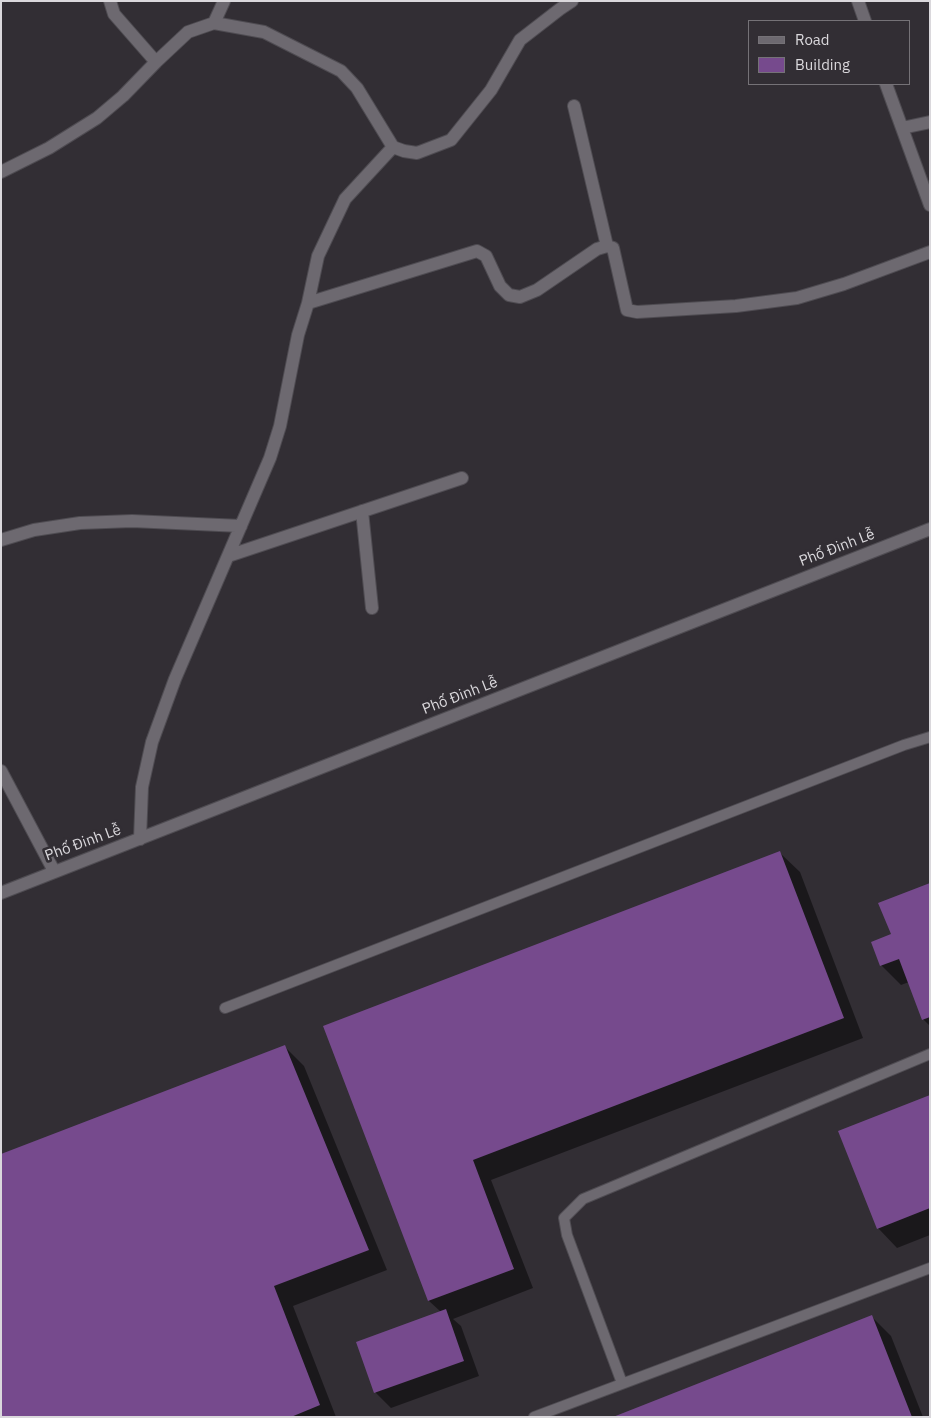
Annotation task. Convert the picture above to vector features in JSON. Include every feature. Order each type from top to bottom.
[{"type":"street","points":[[110,1],[114,14],[156,62]]},
{"type":"street","points":[[214,23],[224,1]]},
{"type":"street","points":[[1,172],[48,148],[97,118],[124,96],[188,32],[214,23],[264,32],[341,71],[357,88],[393,147],[418,153],[451,140],[491,90],[520,40],[572,1]]},
{"type":"street","points":[[858,1],[865,20]]},
{"type":"street","points":[[886,85],[930,205]]},
{"type":"street","points":[[574,106],[607,246]]},
{"type":"street","points":[[902,128],[930,122]]},
{"type":"street","points":[[140,839],[142,787],[152,742],[175,679],[270,458],[280,426],[298,335],[308,303],[318,256],[345,199],[393,147]]},
{"type":"street","points":[[308,303],[477,251],[486,256],[500,286],[509,295],[520,297],[538,290],[597,250],[607,246],[612,248],[627,310],[637,312],[736,306],[797,298],[844,284],[930,252]]},
{"type":"street","points":[[228,556],[462,478]]},
{"type":"street","points":[[362,511],[372,608]]},
{"type":"street","points":[[1,540],[34,530],[80,523],[132,521],[241,526]]},
{"type":"street","name":"Phố Đinh Lễ","points":[[1,893],[930,529]]},
{"type":"street","points":[[1,771],[54,871]]},
{"type":"lane","points":[[225,1008],[904,745],[930,738]]},
{"type":"lane","points":[[622,1383],[567,1235],[564,1218],[583,1200],[930,1054]]},
{"type":"lane","points":[[534,1417],[930,1268]]},
{"type":"building","points":[[780,851],[844,1018],[473,1160],[514,1269],[428,1301],[323,1026]]},
{"type":"building","points":[[930,883],[930,1017],[922,1020],[899,959],[880,966],[871,942],[891,934],[878,903]]},
{"type":"building","points":[[285,1045],[369,1250],[274,1286],[320,1405],[291,1417],[1,1417],[1,1154]]},
{"type":"building","points":[[930,1095],[930,1208],[877,1229],[838,1131]]},
{"type":"building","points":[[446,1309],[464,1361],[374,1393],[356,1342]]},
{"type":"building","points":[[872,1315],[912,1417],[613,1417]]}]
